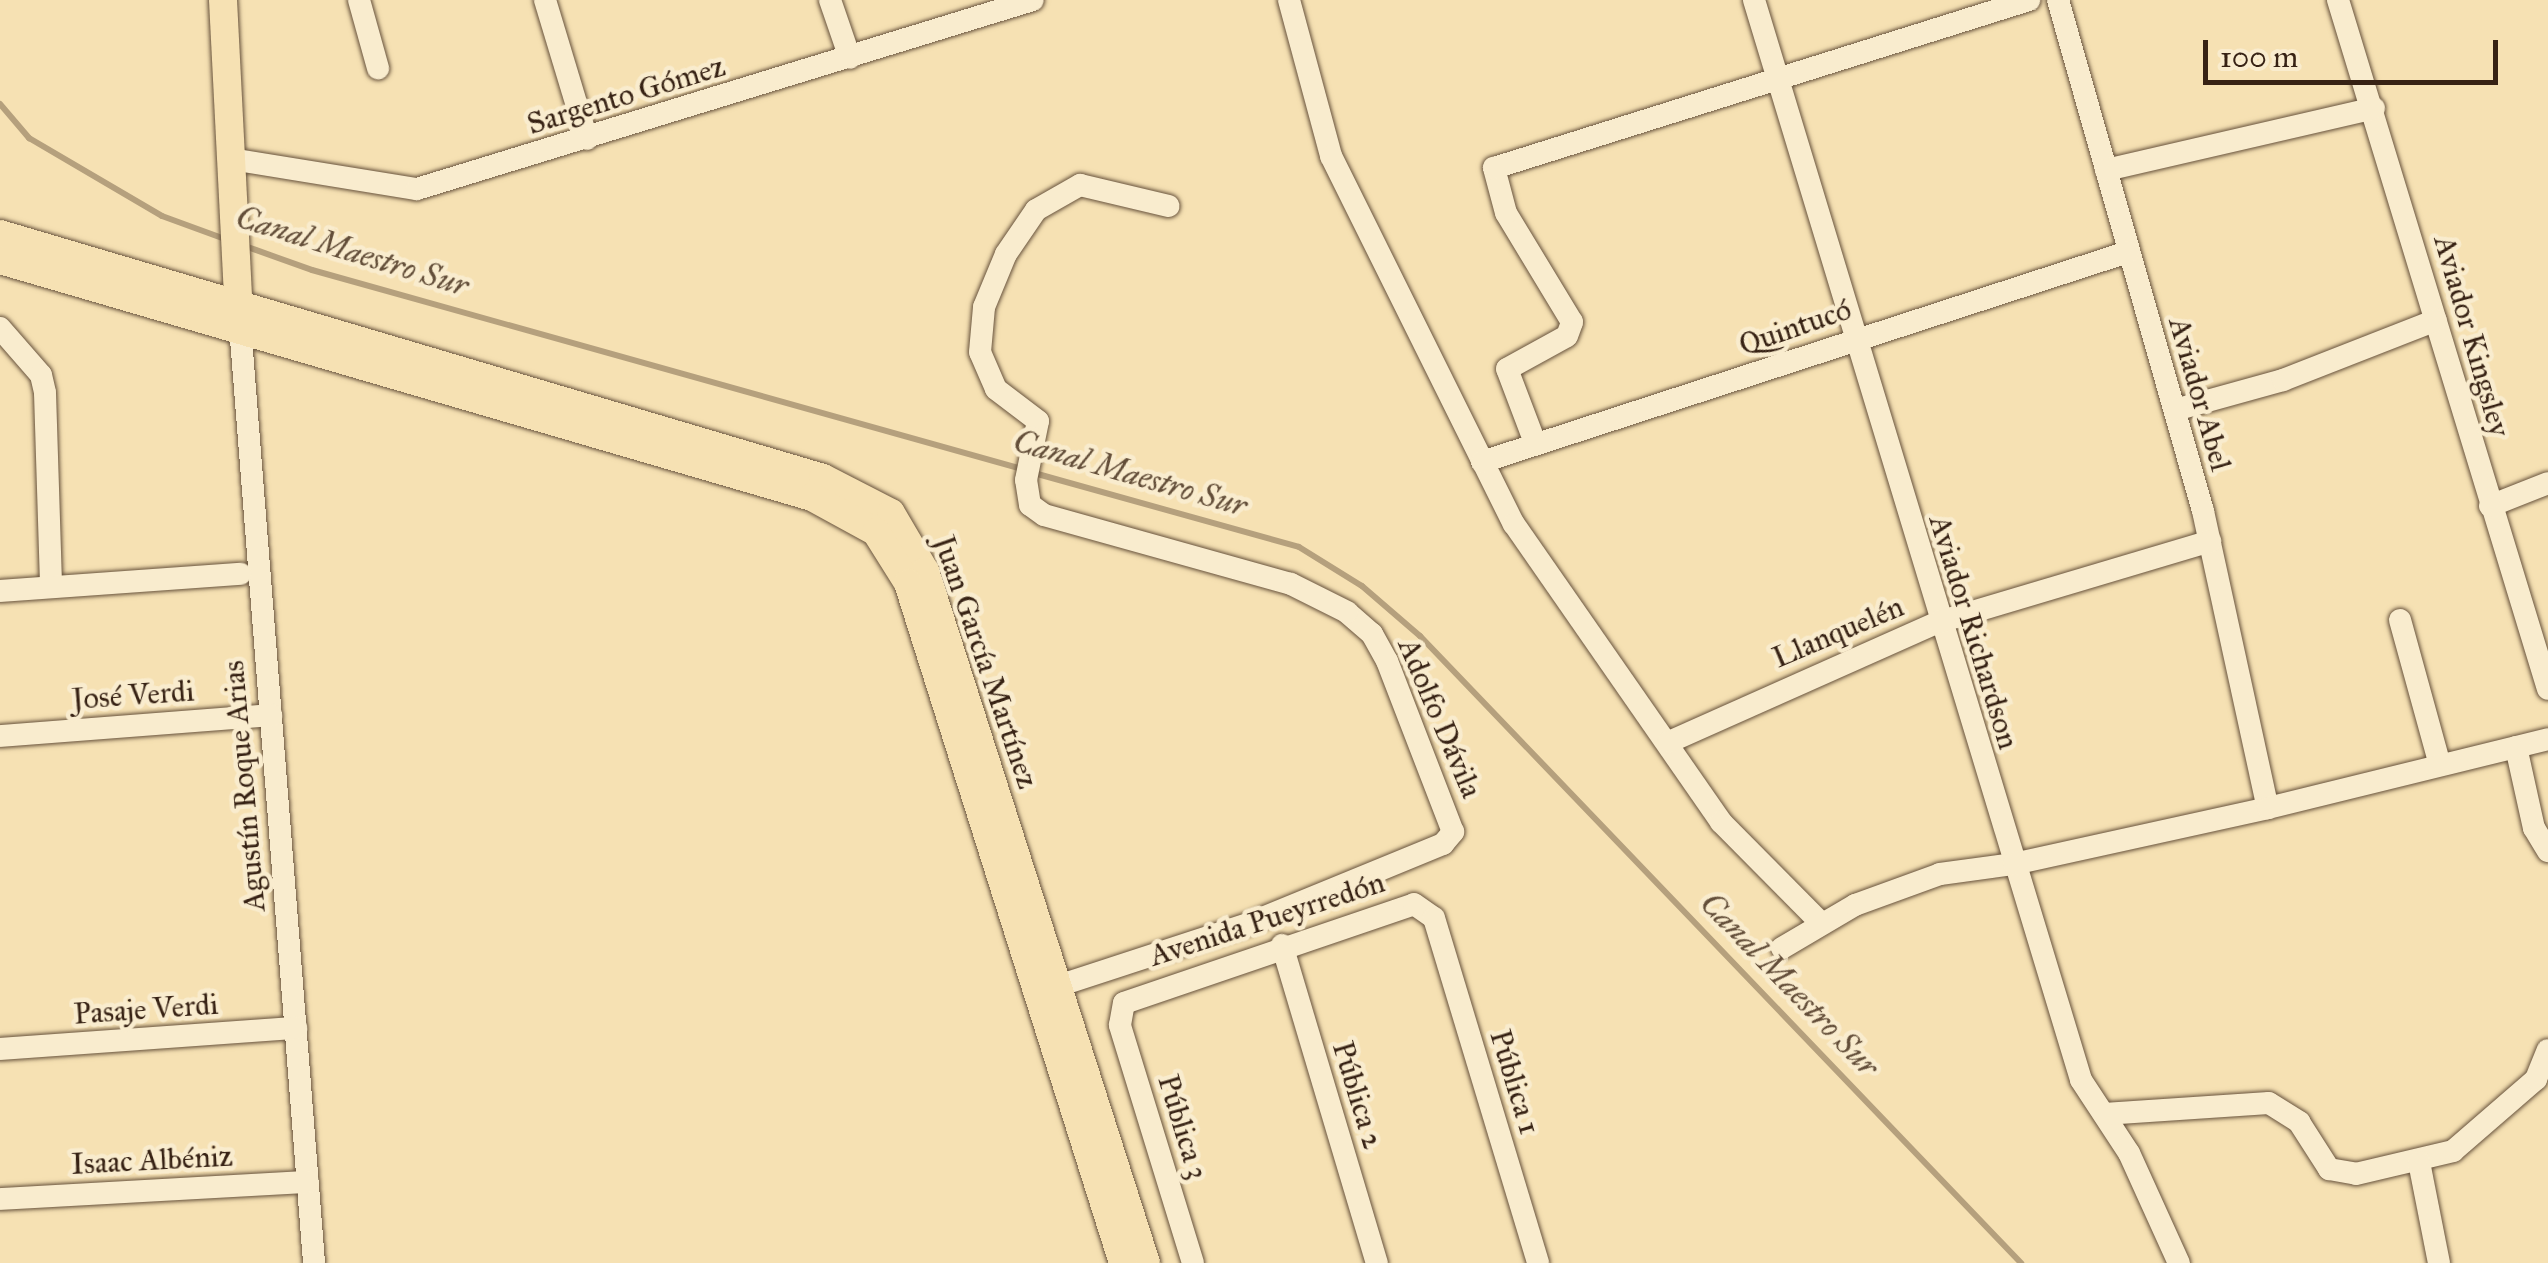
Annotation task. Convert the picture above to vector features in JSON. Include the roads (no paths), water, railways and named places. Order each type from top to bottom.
[{"type":"main road","points":[[223,0],[239,314]]},
{"type":"main road","points":[[0,234],[239,314]]},
{"type":"main road","points":[[0,260],[239,314]]},
{"type":"main road","name":"Juan García Martínez","points":[[239,314],[823,478],[891,514],[926,571],[1146,1263]]},
{"type":"main road","name":"Juan García Martínez","points":[[239,314],[812,497],[876,532],[908,582],[1122,1263]]},
{"type":"street","points":[[359,0],[378,68]]},
{"type":"street","points":[[544,0],[587,139]]},
{"type":"street","points":[[830,0],[850,58]]},
{"type":"street","name":"Sargento Gómez","points":[[231,159],[402,191],[587,139],[1033,0]]},
{"type":"street","points":[[1288,0],[1331,156],[1482,462],[1550,582],[1738,843],[1822,922]]},
{"type":"street","name":"Aviador Richardson","points":[[1754,0],[1939,622],[2081,1080],[2129,1153],[2179,1263]]},
{"type":"street","points":[[1534,440],[1507,370],[1567,336],[1572,322],[1506,213],[1494,168],[2030,0]]},
{"type":"street","name":"Aviador Abel","points":[[2058,0],[2210,541],[2268,808]]},
{"type":"street","name":"Aviador Kingsley","points":[[2338,0],[2548,689]]},
{"type":"street","points":[[2106,170],[2374,108]]},
{"type":"street","name":"Adolfo Dávila","points":[[1060,985],[1248,924],[1443,844],[1453,832],[1387,661],[1372,634],[1347,612],[1290,584],[1044,515],[1030,505],[1028,469],[1038,420],[996,388],[980,352],[984,306],[1006,254],[1036,210],[1080,184],[1170,206]]},
{"type":"street","name":"Quintucó","points":[[1482,462],[1534,440],[2128,252]]},
{"type":"street","name":"Agustín Roque Arias","points":[[239,314],[314,1263]]},
{"type":"street","points":[[2175,410],[2283,380],[2436,320]]},
{"type":"street","points":[[0,328],[42,375],[50,587]]},
{"type":"street","points":[[2490,506],[2548,483]]},
{"type":"street","name":"Llanquelén","points":[[1668,742],[1939,622],[2210,541]]},
{"type":"street","points":[[0,590],[240,574]]},
{"type":"street","points":[[2400,620],[2440,765]]},
{"type":"street","name":"José Verdi","points":[[0,736],[271,715]]},
{"type":"street","points":[[1782,948],[1822,922],[1940,874],[2014,864],[2268,808],[2548,739]]},
{"type":"street","points":[[2516,747],[2534,828],[2548,851]]},
{"type":"street","name":"Avenida Pueyrredón","points":[[1120,1009],[1138,993],[1407,904],[1420,905],[1434,918]]},
{"type":"street","name":"Pública 1","points":[[1434,918],[1538,1263]]},
{"type":"street","name":"Pública 2","points":[[1282,945],[1377,1263]]},
{"type":"street","name":"Pública 3","points":[[1120,1009],[1122,1034],[1193,1263]]},
{"type":"street","name":"Pasaje Verdi","points":[[0,1049],[296,1028]]},
{"type":"street","points":[[2104,1114],[2269,1103],[2299,1122],[2329,1169],[2340,1174],[2418,1162],[2470,1138],[2536,1079],[2548,1050]]},
{"type":"street","points":[[2418,1162],[2439,1263]]},
{"type":"street","name":"Isaac Albéniz","points":[[0,1199],[308,1182]]},
{"type":"waterway","name":"Canal Maestro Sur","points":[[0,104],[29,138],[162,216],[225,239]]},
{"type":"waterway","name":"Canal Maestro Sur","points":[[242,245],[312,270],[1022,469]]},
{"type":"waterway","name":"Canal Maestro Sur","points":[[1034,473],[1299,547],[1362,586],[1420,636],[2021,1263]]}]
